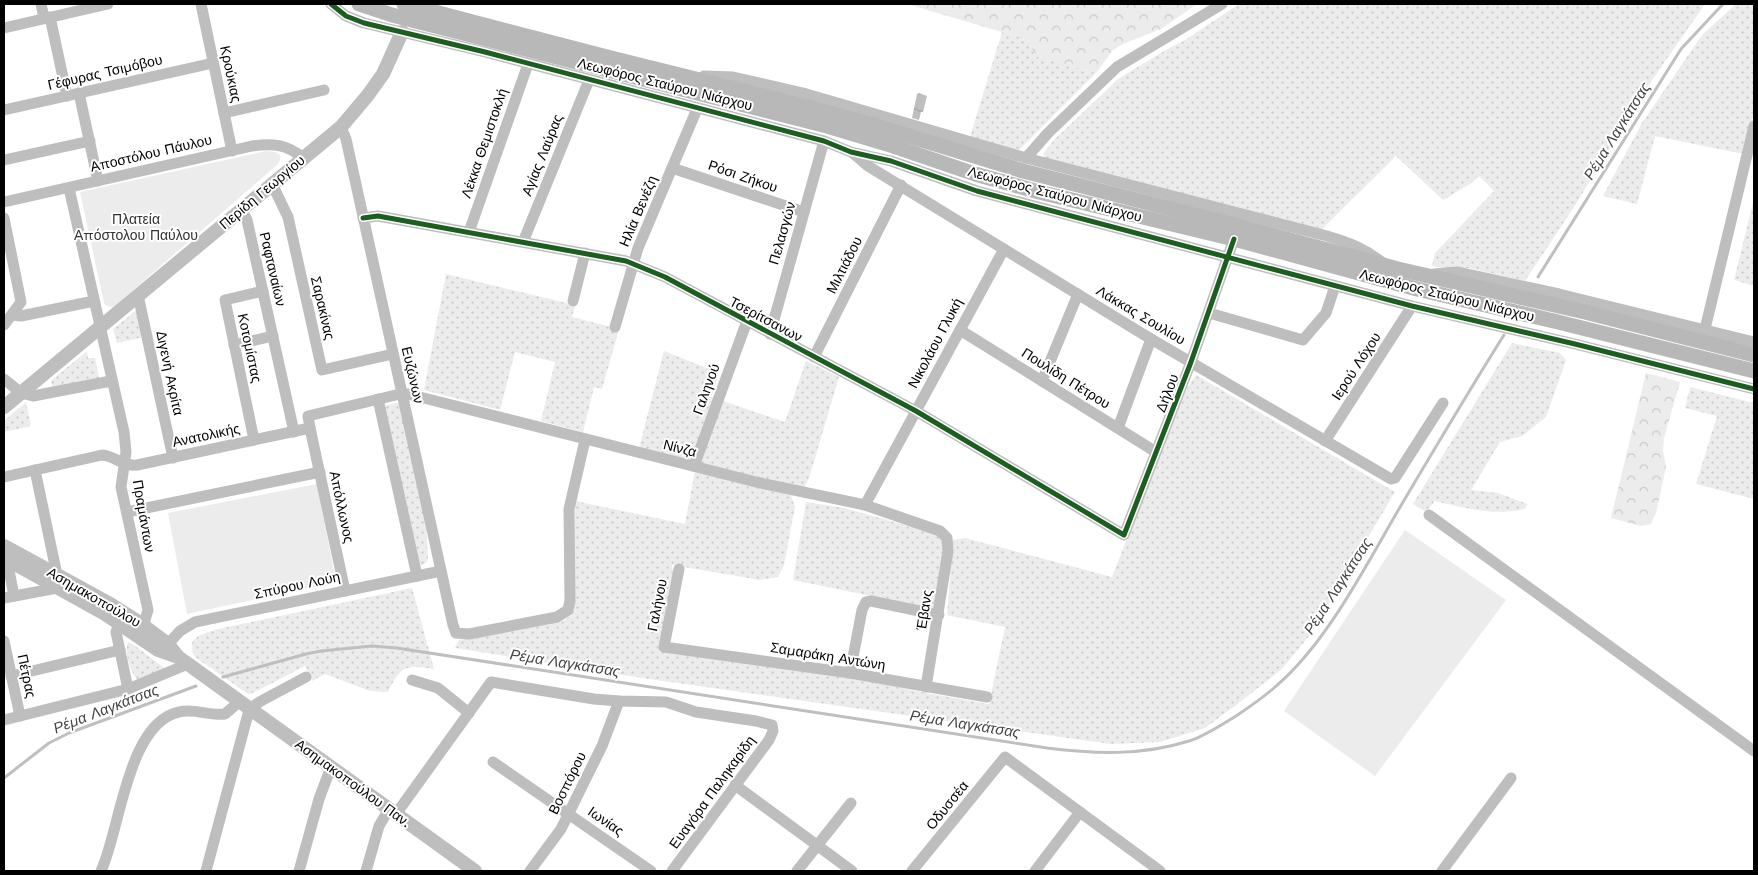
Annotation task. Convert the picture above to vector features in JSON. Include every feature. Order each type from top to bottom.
[{"type":"main road","name":"Λεωφόρος Σταύρου Νιάρχου","points":[[359,4],[392,15],[827,126],[975,174],[1022,187],[1234,239],[1418,289],[1754,371]]},
{"type":"main road","name":"Λεωφόρος Σταύρου Νιάρχου","points":[[404,4],[800,105],[873,125],[1023,172],[1235,225],[1423,276],[1585,312],[1754,355]]},
{"type":"street","points":[[41,4],[47,18],[67,96]]},
{"type":"street","points":[[4,28],[108,4]]},
{"type":"street","name":"Κρούκιας","points":[[200,4],[232,151]]},
{"type":"street","points":[[331,4],[352,19],[377,27],[824,141],[851,152],[891,161],[977,191],[1412,306],[1575,344],[1754,389]]},
{"type":"street","points":[[1026,158],[1048,133],[1117,67],[1222,4]]},
{"type":"street","name":"Περίδη Γεωργίου","points":[[4,407],[341,127],[383,74],[402,32]]},
{"type":"street","name":"Γέφυρας Τσιμόβου","points":[[4,110],[213,63]]},
{"type":"street","name":"Λέκκα Θεμιστοκλή","points":[[469,232],[528,64]]},
{"type":"street","points":[[685,77],[733,78],[803,93],[1026,158],[1353,243],[1368,251],[1387,266]]},
{"type":"street","name":"Αγίας Λαύρας","points":[[523,242],[588,80]]},
{"type":"street","points":[[224,113],[324,90]]},
{"type":"street","points":[[79,93],[98,181]]},
{"type":"street","name":"Ηλία Βενέζη","points":[[615,326],[633,263],[697,109]]},
{"type":"street","points":[[1705,329],[1754,126]]},
{"type":"street","name":"Ευζώνων","points":[[341,127],[346,139],[440,571],[454,630],[458,634],[469,634],[557,617],[568,610],[570,601],[569,509],[585,440]]},
{"type":"street","points":[[4,160],[90,141]]},
{"type":"street","name":"Πελασγών","points":[[770,334],[824,141]]},
{"type":"street","name":"Αποστόλου Πάυλου","points":[[4,202],[261,145],[278,145],[291,149],[303,158]]},
{"type":"street","name":"Λάκκας Σουλίου","points":[[851,152],[868,166],[1151,339],[1391,480],[1395,478],[1443,402]]},
{"type":"street","name":"Ρόσι Ζήκου","points":[[672,168],[804,212]]},
{"type":"street","name":"Σαρακίνας","points":[[272,184],[288,217],[322,370],[393,354]]},
{"type":"street","name":"Μιλτιάδου","points":[[814,358],[900,185]]},
{"type":"street","name":"Πραμάντων","points":[[69,188],[125,440],[121,483],[148,610],[143,626]]},
{"type":"street","name":"Ραφταναίων","points":[[241,209],[247,220],[294,432]]},
{"type":"street","name":"Τσερίτσανων","points":[[363,218],[378,216],[633,263],[666,277],[916,411],[1124,535]]},
{"type":"street","points":[[4,218],[21,302],[4,325]]},
{"type":"street","name":"Δήλου","points":[[1124,535],[1191,362],[1234,239]]},
{"type":"street","name":"Νικολάου Γλυκή","points":[[865,505],[1004,249]]},
{"type":"street","points":[[573,301],[585,254]]},
{"type":"street","points":[[1423,276],[1457,272],[1559,294],[1754,342]]},
{"type":"street","points":[[1208,314],[1303,340],[1326,313],[1335,286]]},
{"type":"street","name":"Κοτομίστας","points":[[254,440],[225,300],[263,290]]},
{"type":"street","points":[[1042,381],[1078,294]]},
{"type":"street","name":"Διγενή Ακρίτα","points":[[138,295],[172,458]]},
{"type":"street","points":[[12,315],[21,316],[94,301]]},
{"type":"street","name":"Ιερού Λόχου","points":[[1325,441],[1412,306]]},
{"type":"street","name":"Γαληνού","points":[[694,466],[746,321]]},
{"type":"street","name":"Πουλίδη Πέτρου","points":[[960,330],[1156,452]]},
{"type":"street","points":[[234,345],[273,336]]},
{"type":"street","points":[[1118,428],[1151,339]]},
{"type":"street","points":[[4,379],[21,393],[30,396],[40,396],[112,381]]},
{"type":"street","points":[[310,428],[308,416],[402,393]]},
{"type":"street","name":"Νίνζα","points":[[402,393],[803,493],[865,505],[932,527],[940,531],[947,538]]},
{"type":"street","points":[[378,399],[416,576]]},
{"type":"street","name":"Ανατολικής","points":[[4,477],[102,455],[108,455],[124,464],[132,466],[310,428]]},
{"type":"street","name":"Απόλλωνος","points":[[310,428],[345,591]]},
{"type":"street","points":[[5,554],[9,597],[57,582],[35,470]]},
{"type":"street","points":[[126,512],[320,472]]},
{"type":"street","points":[[1429,515],[1754,751]]},
{"type":"street","name":"Έβανς","points":[[926,687],[939,615],[948,551],[947,538]]},
{"type":"street","name":"Ασημακοπούλου","points":[[5,554],[57,582],[158,650],[183,661]]},
{"type":"street","name":"Γαλήνου","points":[[664,647],[679,569]]},
{"type":"street","name":"Σπύρου Λούη","points":[[168,644],[180,631],[195,622],[440,571]]},
{"type":"street","name":"Ασημακοπούλου","points":[[57,582],[110,604],[168,644],[183,661]]},
{"type":"street","points":[[850,673],[862,610],[866,602],[871,601],[939,615]]},
{"type":"street","points":[[119,623],[116,632],[128,689]]},
{"type":"street","name":"Πέτρας","points":[[4,641],[20,716]]},
{"type":"street","name":"Σαμαράκη Αντώνη","points":[[664,647],[850,673],[987,697]]},
{"type":"street","points":[[11,676],[120,650]]},
{"type":"street","points":[[4,720],[128,689],[183,661]]},
{"type":"street","name":"Ασημακοπούλου Παν.","points":[[183,661],[475,871]]},
{"type":"street","points":[[101,871],[130,772],[138,754],[155,726],[164,718],[179,712],[225,714],[240,702],[261,701],[306,677]]},
{"type":"street","points":[[412,680],[438,688],[469,713]]},
{"type":"street","points":[[366,871],[378,826],[392,812],[491,682],[620,702]]},
{"type":"street","points":[[206,871],[244,725],[240,702]]},
{"type":"street","name":"Ευαγόρα Παληκαρίδη","points":[[620,702],[666,702],[696,712],[772,725],[772,734],[672,871]]},
{"type":"street","name":"Βοσπόρου","points":[[530,871],[558,834],[569,814],[620,702]]},
{"type":"street","name":"Οδυσσέα","points":[[912,871],[1005,757],[1080,812]]},
{"type":"street","name":"Ιωνίας","points":[[493,762],[651,871]]},
{"type":"street","points":[[299,871],[330,767]]},
{"type":"street","points":[[1442,871],[1511,778]]},
{"type":"street","points":[[735,785],[852,871]]},
{"type":"street","points":[[797,871],[852,803]]},
{"type":"street","points":[[1035,871],[1080,812],[1160,871]]},
{"type":"street","points":[[1140,871],[1147,861]]},
{"type":"green space","points":[[907,4],[1197,4],[1161,29],[1113,50],[1096,73],[1035,56],[1029,40]]},
{"type":"green space","points":[[1239,4],[1705,4],[1646,89],[1574,207],[1525,281],[1469,268],[1432,266],[1435,253],[1494,191],[1479,176],[1470,184],[1443,200],[1396,156],[1320,231],[1253,211],[1045,158],[1043,154],[1054,140],[1118,79],[1185,40]]},
{"type":"green space","points":[[1736,4],[1754,4],[1754,112],[1744,154],[1655,136],[1637,204],[1603,196],[1642,123],[1702,35]]},
{"type":"green space","points":[[1002,32],[1029,40],[1036,56],[1096,73],[1018,151],[970,137]]},
{"type":"green space","name":"Πλατεία Απόστολου Παύλου","points":[[266,151],[275,152],[280,155],[278,164],[116,305],[112,307],[104,303],[80,192]]},
{"type":"green space","points":[[1754,199],[1754,286],[1734,280]]},
{"type":"green space","points":[[446,274],[575,305],[572,317],[619,329],[602,389],[594,387],[583,432],[541,421],[555,362],[515,352],[500,410],[424,390]]},
{"type":"green space","points":[[138,309],[144,337],[117,343],[113,329]]},
{"type":"green space","points":[[1512,343],[1560,353],[1566,360],[1546,417],[1522,436],[1500,442],[1471,490],[1498,493],[1527,504],[1525,509],[1502,512],[1468,508],[1435,501],[1426,512],[1413,504]]},
{"type":"green space","points":[[87,351],[88,358],[95,358],[99,378],[53,388],[51,381]]},
{"type":"green space","points":[[664,351],[719,373],[711,397],[785,422],[806,361],[839,377],[809,478],[803,489],[639,448]]},
{"type":"green space","points":[[1646,373],[1680,382],[1664,438],[1663,451],[1666,467],[1656,513],[1651,524],[1641,526],[1611,518]]},
{"type":"green space","points":[[1196,375],[1395,492],[1310,635],[1281,670],[1205,728],[1160,742],[1111,744],[649,679],[455,648],[459,640],[563,621],[571,615],[574,609],[575,501],[685,524],[695,471],[791,495],[795,507],[784,565],[778,577],[760,580],[672,565],[673,573],[660,650],[873,682],[989,704],[1005,627],[947,615],[953,540],[965,538],[1112,577],[1184,393]]},
{"type":"green space","points":[[1690,387],[1754,403],[1754,499],[1696,484],[1717,416],[1685,408]]},
{"type":"green space","points":[[26,402],[31,426],[4,432],[4,421]]},
{"type":"green space","points":[[400,402],[426,523],[428,557],[422,566],[420,565],[384,406]]},
{"type":"green space","points":[[317,484],[336,582],[187,614],[168,513]]},
{"type":"green space","points":[[806,502],[844,508],[934,533],[941,537],[944,543],[935,609],[793,580]]},
{"type":"green space","points":[[1405,530],[1506,600],[1375,776],[1284,711]]},
{"type":"green space","points":[[412,588],[434,669],[411,667],[405,669],[397,676],[388,692],[370,691],[325,674],[312,681],[305,666],[248,694],[195,657],[192,650],[193,641],[197,637],[218,629]]},
{"type":"green space","points":[[128,642],[167,670],[138,680],[132,673],[128,662]]},
{"type":"water","points":[[917,94],[927,96],[919,120],[912,118]]},
{"type":"waterway","name":"Ρέμα Λαγκάτσας","points":[[1538,277],[1681,49],[1723,4]]},
{"type":"waterway","name":"Ρέμα Λαγκάτσας","points":[[223,677],[306,654],[372,646],[397,648],[1047,748],[1083,752],[1118,752],[1171,746],[1195,739],[1251,706],[1295,668],[1313,647],[1347,598],[1504,335]]},
{"type":"waterway","name":"Ρέμα Λαγκάτσας","points":[[4,778],[49,743],[69,733],[196,686]]},
{"type":"cycle path","points":[[331,4],[346,16],[364,23],[485,52],[824,141],[851,152],[891,161],[977,191],[1412,306],[1575,344],[1754,389]]},
{"type":"cycle path","points":[[363,218],[378,216],[626,261],[665,277],[916,411],[1124,535],[1191,362],[1234,239]]}]
